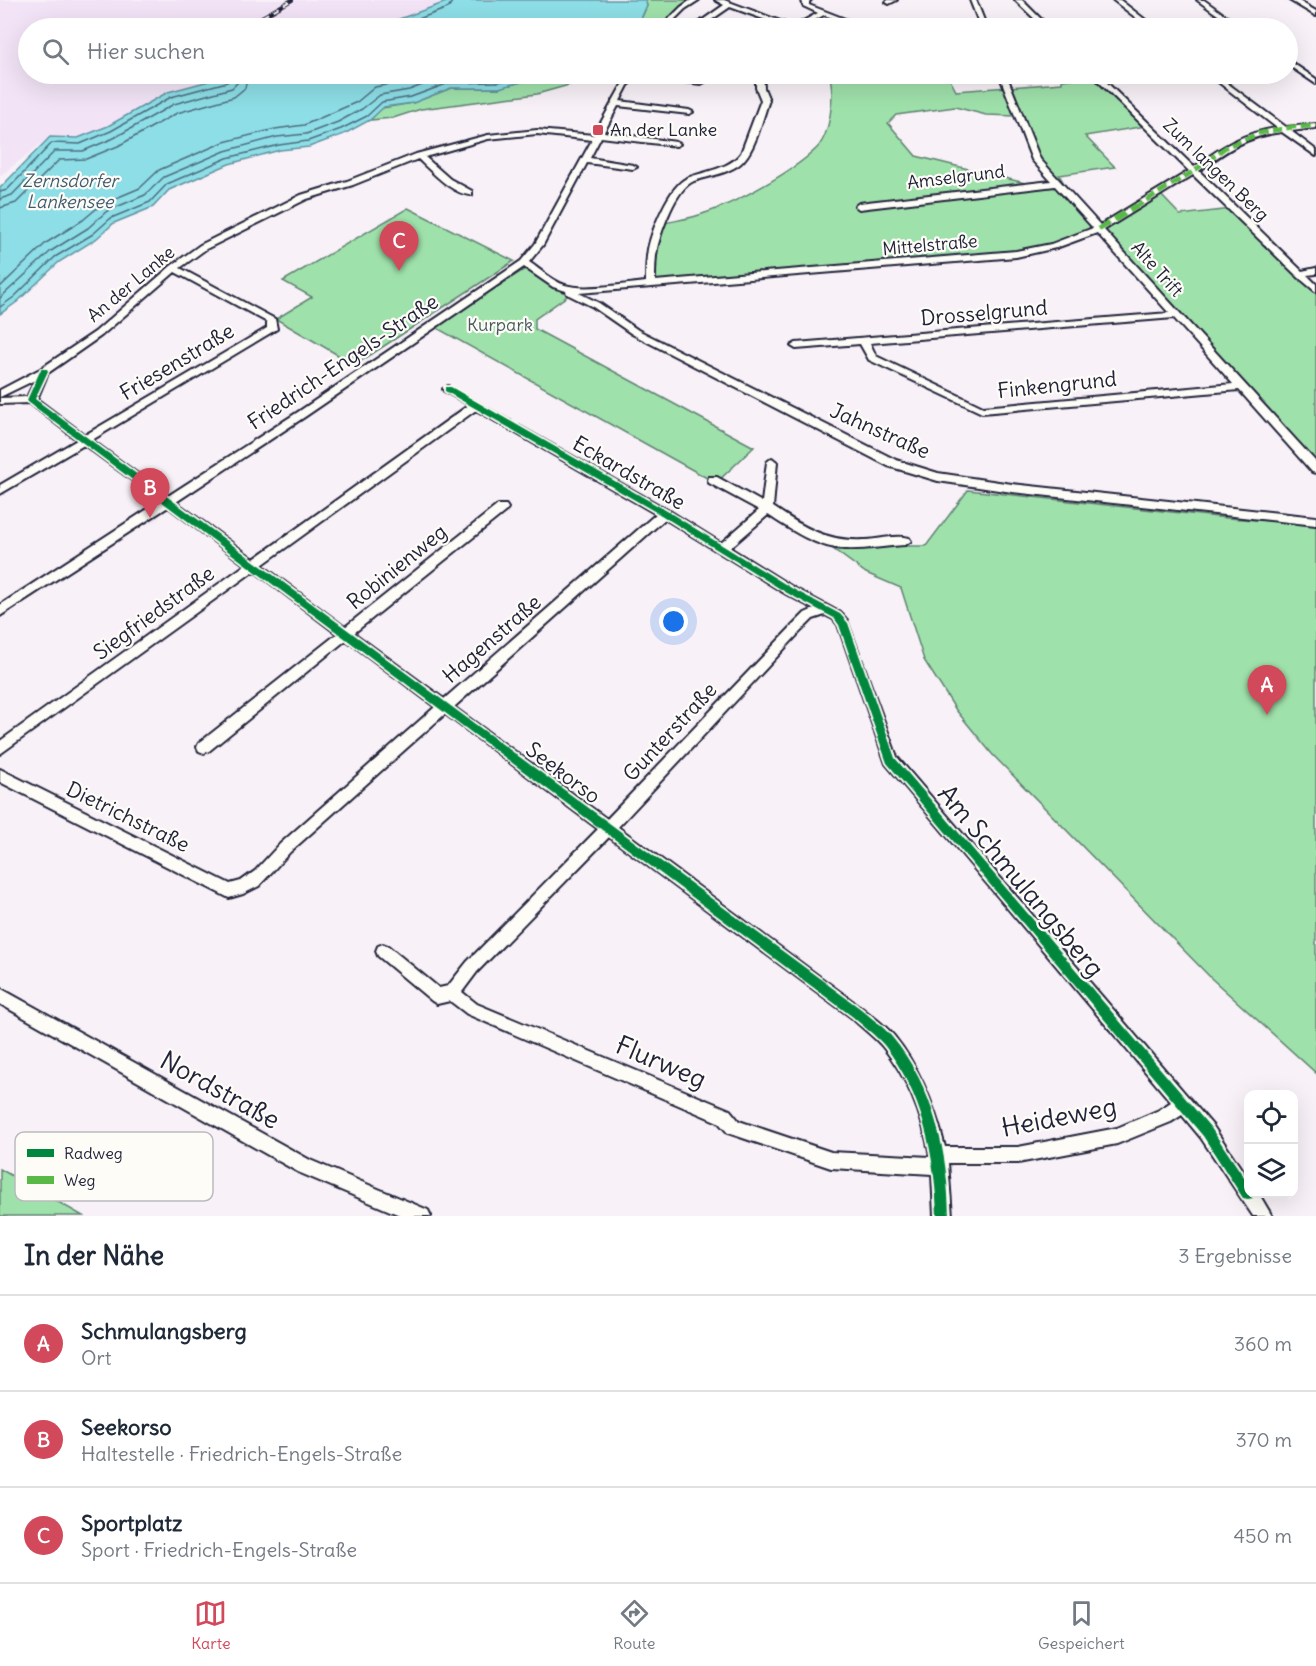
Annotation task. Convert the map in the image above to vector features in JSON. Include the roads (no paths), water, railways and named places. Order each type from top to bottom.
[{"type":"street","points":[[673,18],[696,0]]},
{"type":"street","points":[[718,0],[767,18]]},
{"type":"street","points":[[973,0],[980,18]]},
{"type":"street","points":[[1018,0],[1037,18]]},
{"type":"street","points":[[1116,0],[1140,18]]},
{"type":"street","points":[[1200,0],[1226,18]]},
{"type":"street","points":[[1292,0],[1316,14]]},
{"type":"street","points":[[806,1],[806,6],[838,18]]},
{"type":"street","points":[[708,18],[729,4]]},
{"type":"street","points":[[814,18],[823,13]]},
{"type":"street","points":[[1298,70],[1316,82]]},
{"type":"street","name":"Friedrich-Engels-Straße","points":[[0,611],[399,350],[524,263],[539,245],[626,84]]},
{"type":"street","points":[[650,284],[652,251],[660,225],[678,189],[701,174],[730,166],[745,153],[765,100],[760,84]]},
{"type":"street","name":"Alte Trift","points":[[1006,84],[1036,160],[1239,387],[1316,469]]},
{"type":"street","name":"Zum langen Berg","points":[[1104,84],[1316,289]]},
{"type":"street","points":[[1224,84],[1316,154]]},
{"type":"street","points":[[616,103],[689,112]]},
{"type":"street","name":"Mittelstraße","points":[[567,290],[1016,254],[1053,246],[1099,229],[1194,171],[1226,147],[1260,133],[1316,126]]},
{"type":"street","name":"An der Lanke","points":[[0,394],[44,371],[98,334],[174,268],[203,247],[304,197],[350,183],[419,156],[466,142],[512,133],[598,136],[676,144]]},
{"type":"street","points":[[419,156],[447,181],[469,193]]},
{"type":"street","points":[[584,160],[633,167]]},
{"type":"street","name":"Amselgrund","points":[[859,206],[1056,183]]},
{"type":"street","points":[[524,263],[548,282],[567,290]]},
{"type":"street","name":"Friesenstraße","points":[[0,490],[272,329],[272,321],[174,268]]},
{"type":"street","points":[[1300,273],[1316,271]]},
{"type":"street","name":"Jahnstraße","points":[[567,290],[596,305],[635,333],[892,463],[913,470],[938,477],[1012,488],[1316,521]]},
{"type":"street","name":"Drosselgrund","points":[[796,346],[1176,315]]},
{"type":"street","name":"Finkengrund","points":[[864,341],[868,352],[880,362],[982,410],[1239,387]]},
{"type":"street","points":[[0,401],[31,400],[44,371]]},
{"type":"street","name":"Eckardstraße","points":[[448,389],[664,513],[789,591]]},
{"type":"street","name":"Seekorso","points":[[31,400],[857,1013],[887,1040],[909,1071],[927,1108],[939,1160],[943,1216]]},
{"type":"street","name":"Siegfriedstraße","points":[[0,748],[476,405]]},
{"type":"street","points":[[721,549],[767,509],[772,462]]},
{"type":"street","name":"Eckardstraße","points":[[713,480],[767,509]]},
{"type":"street","name":"Robinienweg","points":[[204,747],[502,508]]},
{"type":"street","points":[[767,509],[800,530],[826,542],[843,544],[905,541]]},
{"type":"street","name":"Hagenstraße","points":[[240,890],[251,884],[285,848],[664,513]]},
{"type":"street","name":"Am Schmulangsberg","points":[[789,591],[837,616],[843,623],[891,760],[1214,1142],[1244,1186]]},
{"type":"street","name":"Gunterstraße","points":[[452,993],[472,967],[607,829],[797,628],[809,616],[823,610]]},
{"type":"street","name":"Dietrichstraße","points":[[0,776],[229,891],[240,890]]},
{"type":"street","name":"Flurweg","points":[[383,951],[437,996],[452,993],[472,1009],[724,1116],[734,1128],[831,1160],[939,1160]]},
{"type":"street","name":"Nordstraße","points":[[0,996],[304,1166],[422,1216]]},
{"type":"street","name":"Heideweg","points":[[939,1160],[1018,1155],[1117,1136],[1165,1116],[1182,1104]]},
{"type":"street","name":"Am Schmulangsberg","points":[[1252,1198],[1263,1216]]},
{"type":"water","points":[[452,0],[645,0],[647,5],[641,18],[402,18]]},
{"type":"water","name":"Zernsdorfer Lankensee","points":[[198,84],[514,84],[499,88],[451,88],[413,103],[384,107],[370,120],[344,134],[309,147],[280,150],[229,164],[169,190],[153,207],[114,223],[96,239],[59,262],[17,302],[0,314],[0,188],[50,137],[78,138],[108,126],[168,92]]},
{"type":"railway","points":[[260,18],[292,0]]},
{"type":"place","name":"An der Lanke","points":[[598,130]]},
{"type":"place","name":"Sportplatz","points":[[399,271]]},
{"type":"place","name":"Seekorso","points":[[150,518]]},
{"type":"place","name":"Schmulangsberg","points":[[1267,715]]},
{"type":"park label","name":"Kurpark","points":[[500,325]]}]
